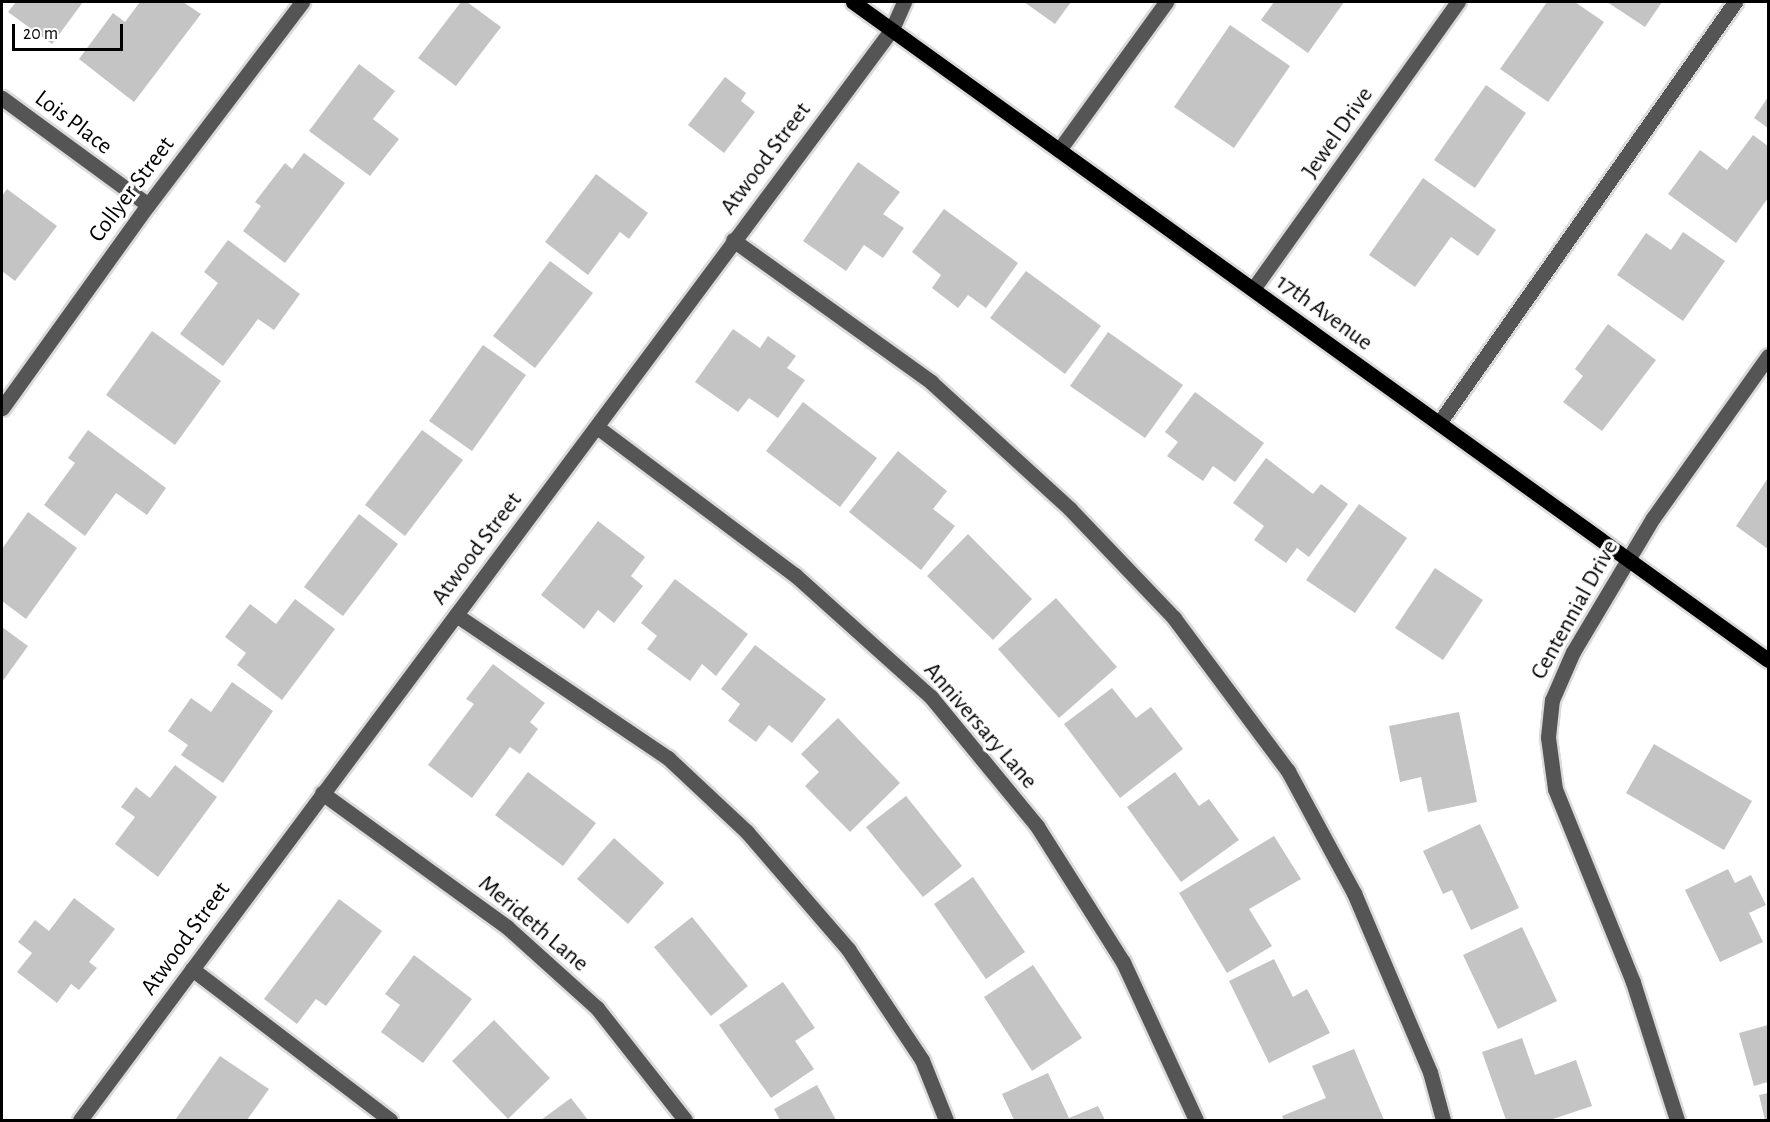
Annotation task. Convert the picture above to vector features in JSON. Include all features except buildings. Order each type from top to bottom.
[{"type":"main road","name":"17th Avenue","points":[[854,2],[1768,660]]},
{"type":"street","name":"Collyer Street","points":[[2,408],[148,206],[302,2]]},
{"type":"street","name":"Atwood Street","points":[[80,1120],[892,29],[904,2]]},
{"type":"street","points":[[1059,150],[1166,2]]},
{"type":"street","name":"Jewel Drive","points":[[1253,289],[1458,2]]},
{"type":"street","points":[[1439,423],[1735,2]]},
{"type":"street","name":"Lois Place","points":[[2,98],[148,206]]},
{"type":"street","points":[[733,240],[931,382],[1071,509],[1174,618],[1288,771],[1354,893],[1430,1072],[1443,1120]]},
{"type":"street","name":"Centennial Drive","points":[[1677,1120],[1632,982],[1556,789],[1548,737],[1552,699],[1573,652],[1628,558],[1768,356]]},
{"type":"street","name":"Anniversary Lane","points":[[597,427],[795,575],[931,697],[1037,826],[1123,962],[1196,1120]]},
{"type":"street","points":[[456,615],[668,758],[747,832],[848,948],[921,1059],[946,1120]]},
{"type":"street","name":"Merideth Lane","points":[[322,793],[507,927],[597,1008],[686,1120]]},
{"type":"street","points":[[192,969],[390,1120]]}]
